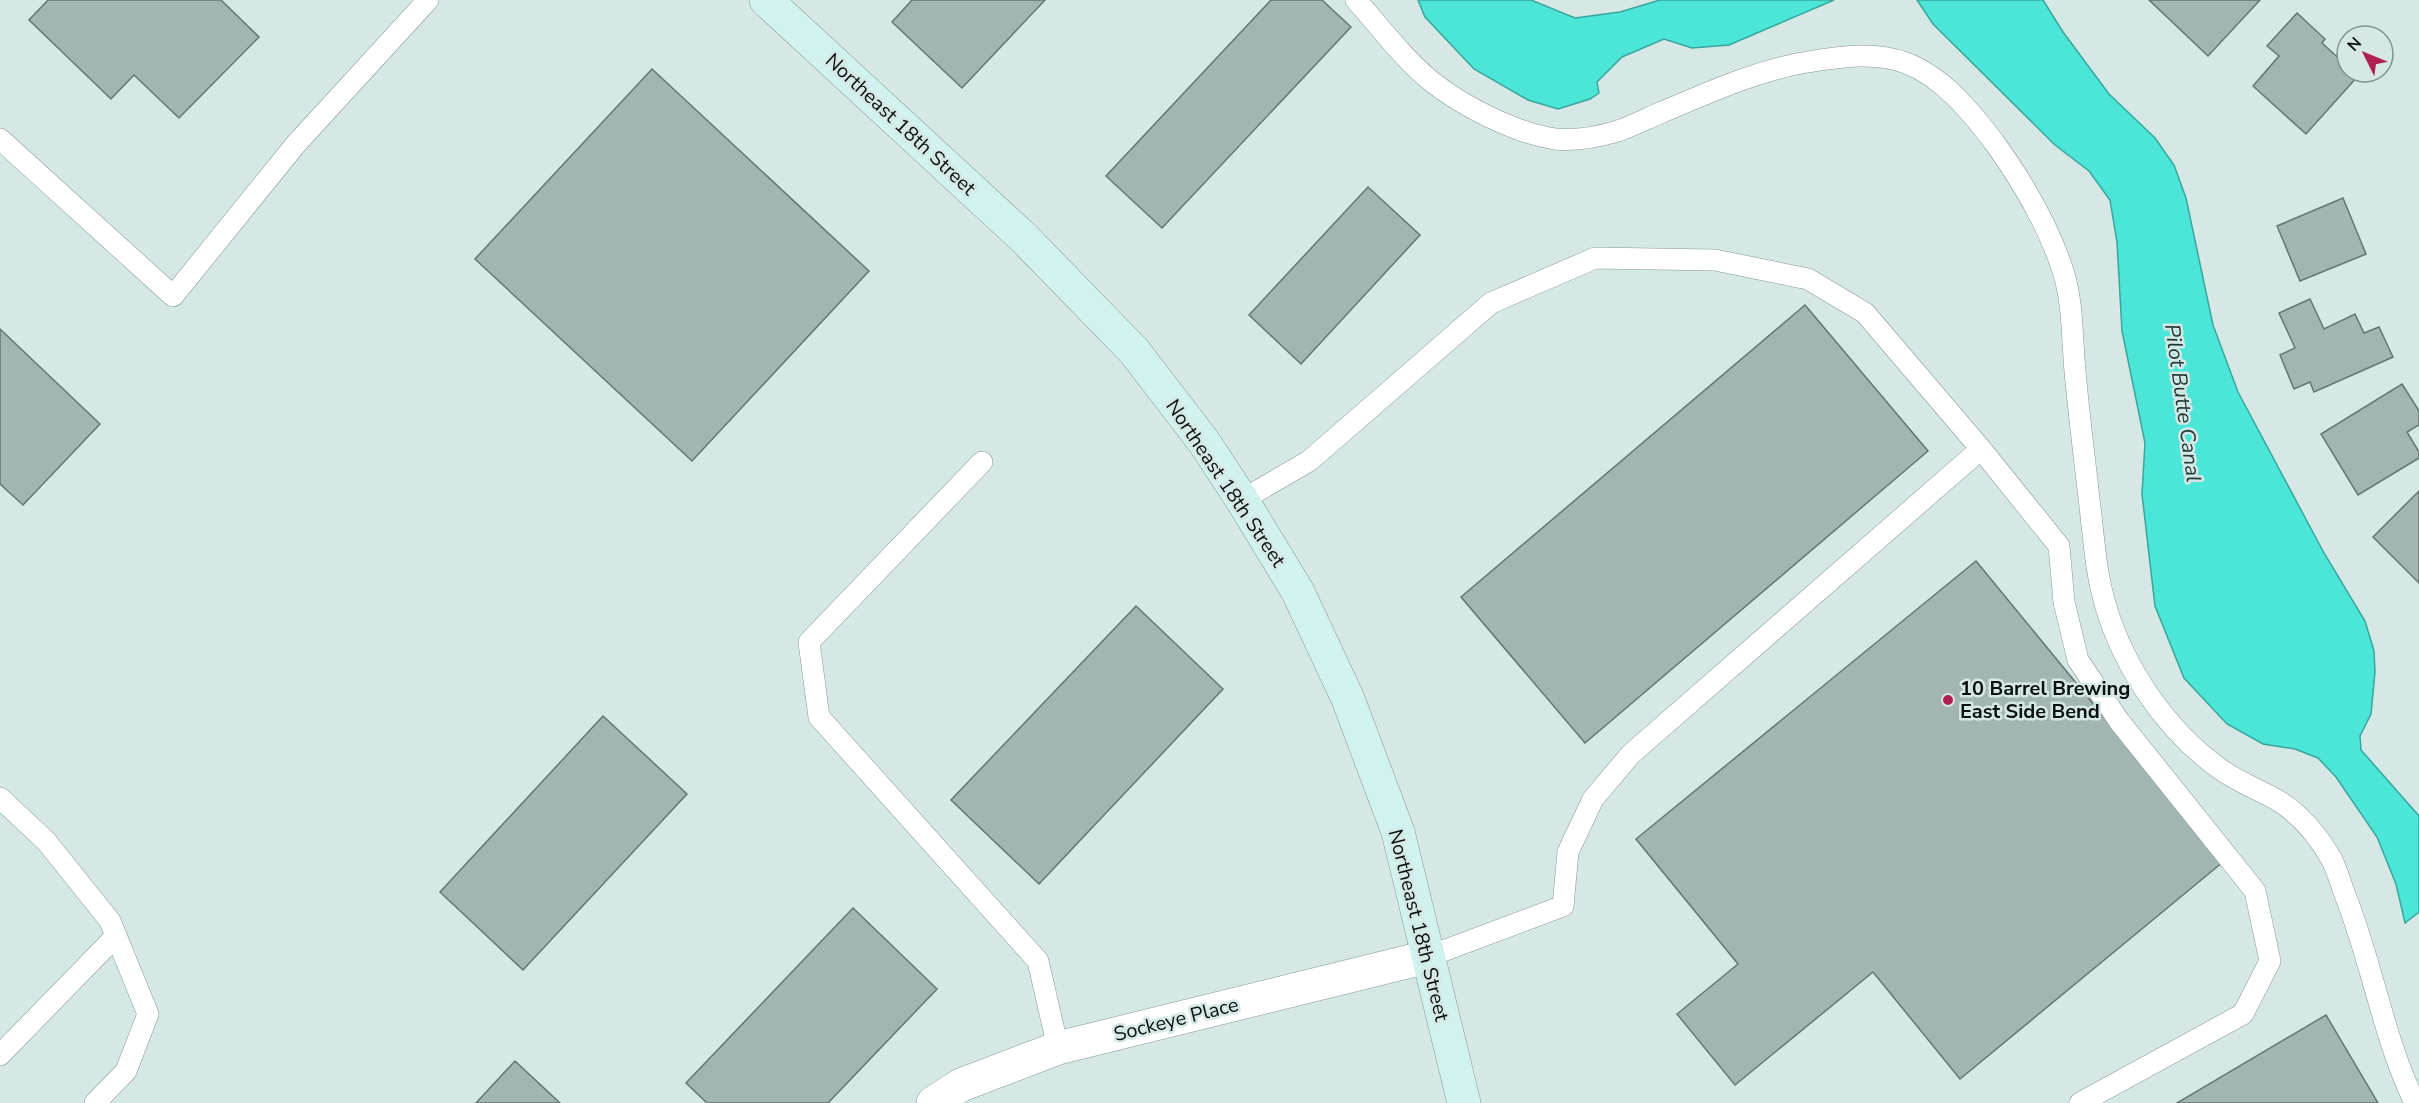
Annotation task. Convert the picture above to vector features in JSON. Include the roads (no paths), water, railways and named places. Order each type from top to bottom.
[{"type":"street","name":"Northeast 18th Street","points":[[766,0],[1024,238],[1134,351],[1204,442],[1242,500],[1298,592],[1348,699],[1398,832],[1464,1103]]},
{"type":"street","name":"Sockeye Place","points":[[933,1103],[961,1085],[1058,1048],[1427,957]]},
{"type":"lane","points":[[0,139],[173,296],[296,144],[428,0]]},
{"type":"lane","points":[[1356,0],[1412,63],[1434,83],[1474,109],[1517,128],[1553,138],[1580,139],[1618,131],[1745,78],[1793,64],[1872,55],[1907,63],[1941,84],[1976,118],[2017,174],[2047,230],[2064,274],[2070,305],[2078,400],[2098,567],[2106,608],[2124,649],[2150,697],[2183,737],[2220,769],[2253,789],[2277,800],[2304,821],[2332,861],[2360,932],[2407,1087],[2415,1103]]},
{"type":"lane","points":[[1242,500],[1309,461],[1491,303],[1595,258],[1715,260],[1808,279],[1865,313],[1981,449],[2059,546],[2064,602],[2078,660],[2119,722],[2255,891],[2270,961],[2243,1014],[2080,1103]]},
{"type":"lane","points":[[1427,957],[1563,906],[1568,852],[1593,799],[1630,754],[1981,449]]},
{"type":"lane","points":[[982,462],[809,642],[819,717],[1038,961],[1058,1048]]},
{"type":"lane","points":[[0,798],[46,841],[110,921],[148,1014],[126,1071],[95,1103]]},
{"type":"lane","points":[[0,1055],[116,936]]},
{"type":"water","points":[[1418,0],[1531,0],[1575,18],[1620,12],[1660,0],[1834,0],[1729,45],[1692,48],[1664,39],[1622,57],[1597,82],[1599,93],[1590,99],[1558,109],[1528,100],[1474,69],[1425,17]]},
{"type":"water","name":"Pilot Butte Canal","points":[[1917,0],[2043,0],[2063,32],[2109,94],[2155,138],[2174,165],[2186,198],[2213,325],[2238,392],[2324,553],[2365,621],[2374,651],[2375,672],[2371,714],[2360,736],[2361,750],[2419,816],[2419,912],[2405,923],[2396,884],[2377,837],[2336,777],[2318,758],[2295,749],[2263,744],[2227,724],[2184,678],[2155,606],[2142,494],[2145,443],[2122,331],[2117,242],[2110,200],[2089,171],[2055,145],[1933,24]]},
{"type":"place","name":"10 Barrel Brewing East Side Bend","points":[[1948,700]]}]
